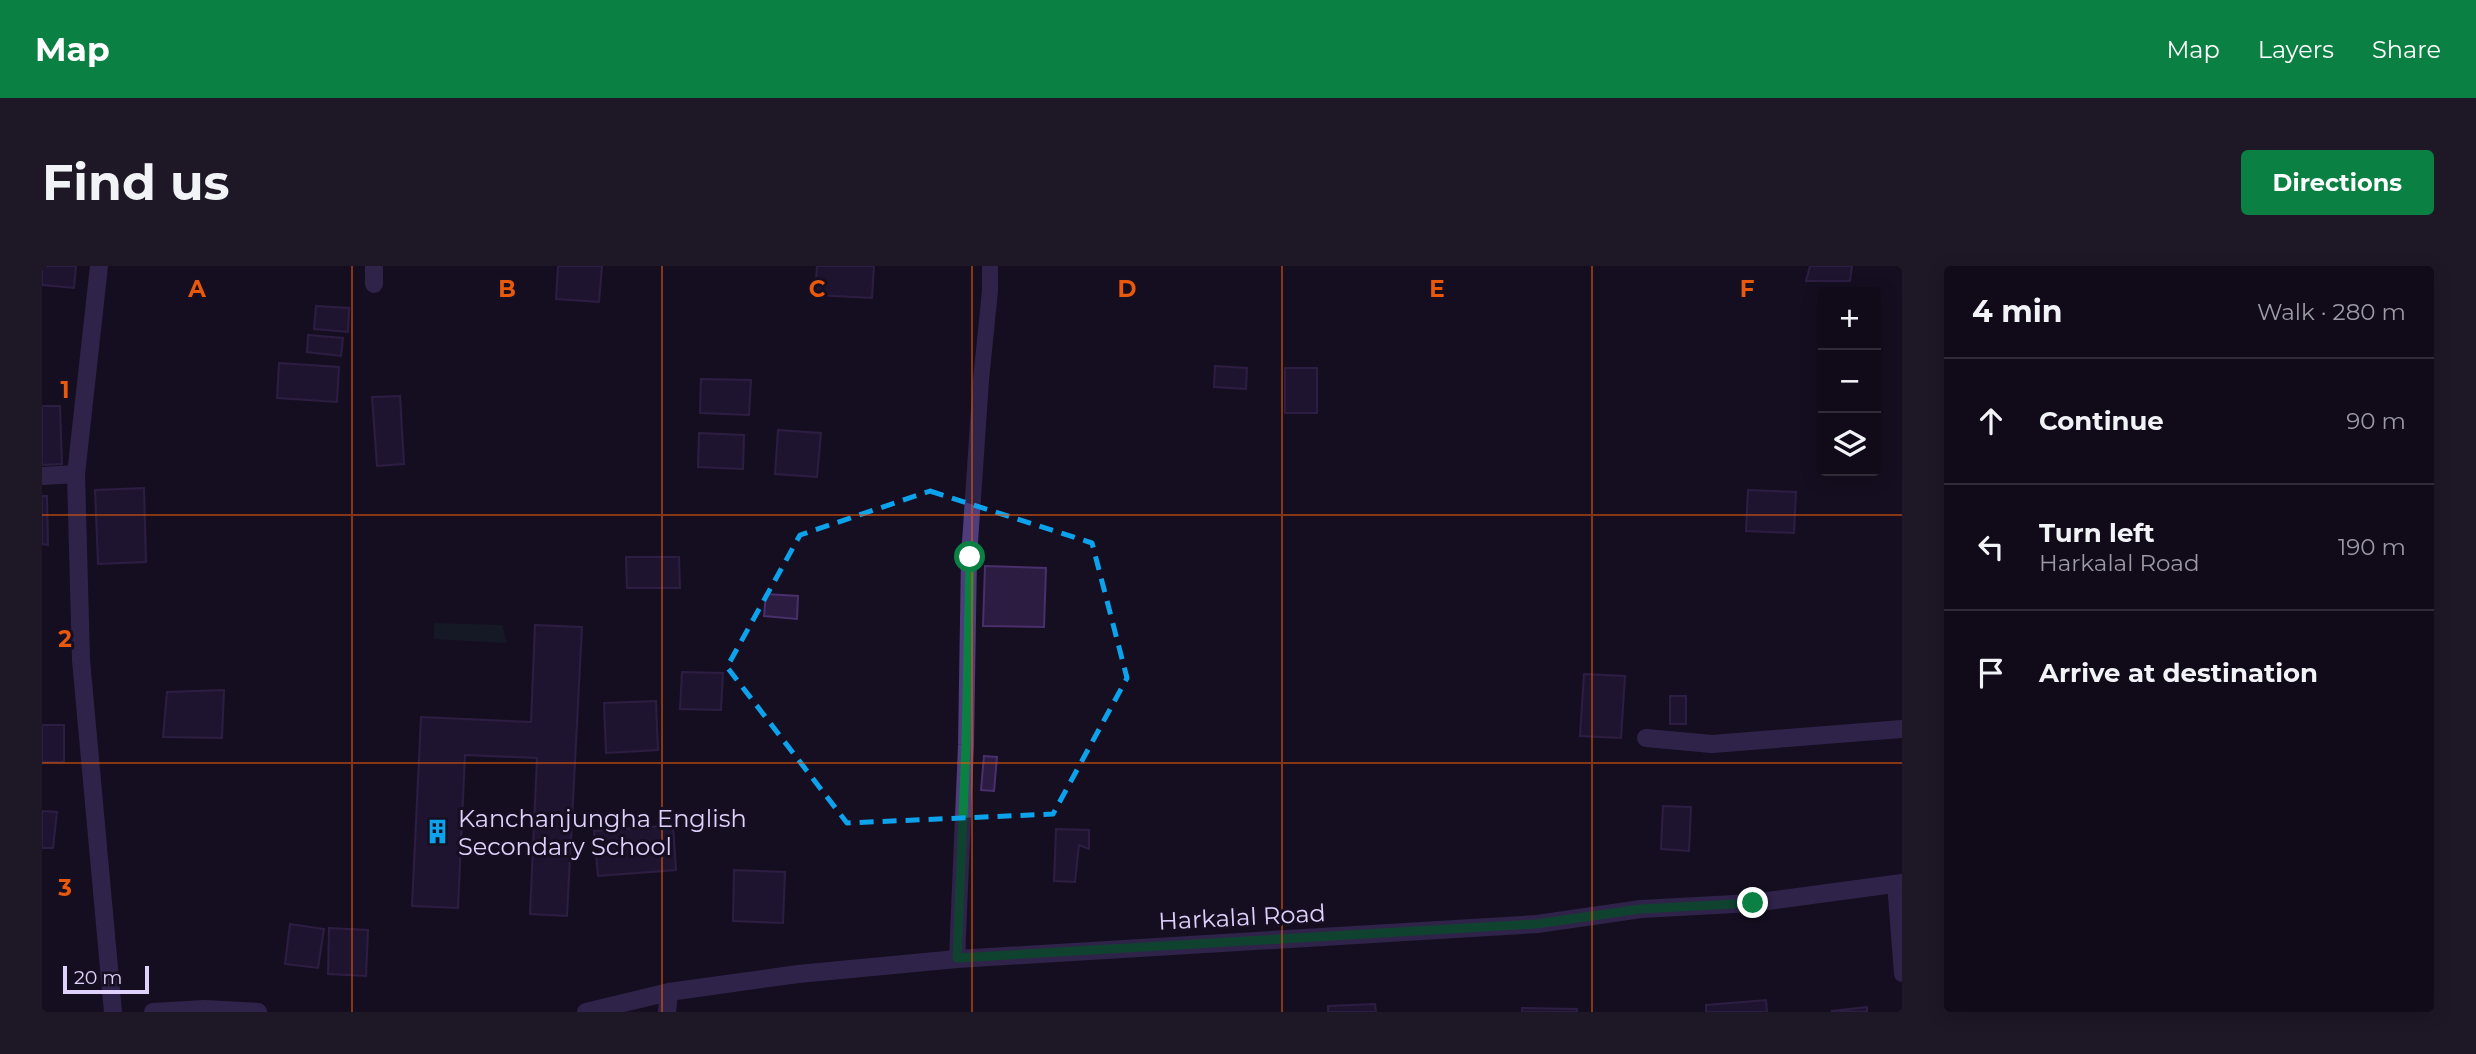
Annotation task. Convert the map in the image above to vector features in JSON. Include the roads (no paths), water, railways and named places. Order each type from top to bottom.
[{"type":"street","points":[[99,266],[76,474],[81,660],[113,1012]]},
{"type":"street","points":[[373,266],[374,284]]},
{"type":"street","points":[[42,476],[76,474]]},
{"type":"street","points":[[1646,738],[1712,744],[1902,729]]},
{"type":"street","name":"Harkalal Road","points":[[586,1012],[669,992],[798,974],[957,958],[1536,924],[1641,909],[1753,903],[1899,883]]},
{"type":"street","points":[[667,1012],[669,992]]},
{"type":"street","points":[[153,1012],[205,1009],[258,1012]]},
{"type":"lane","points":[[957,958],[970,557],[990,266]]},
{"type":"lane","points":[[1899,883],[1902,974]]},
{"type":"place","name":"Kanchanjungha English Secondary School","points":[[438,832]]}]
